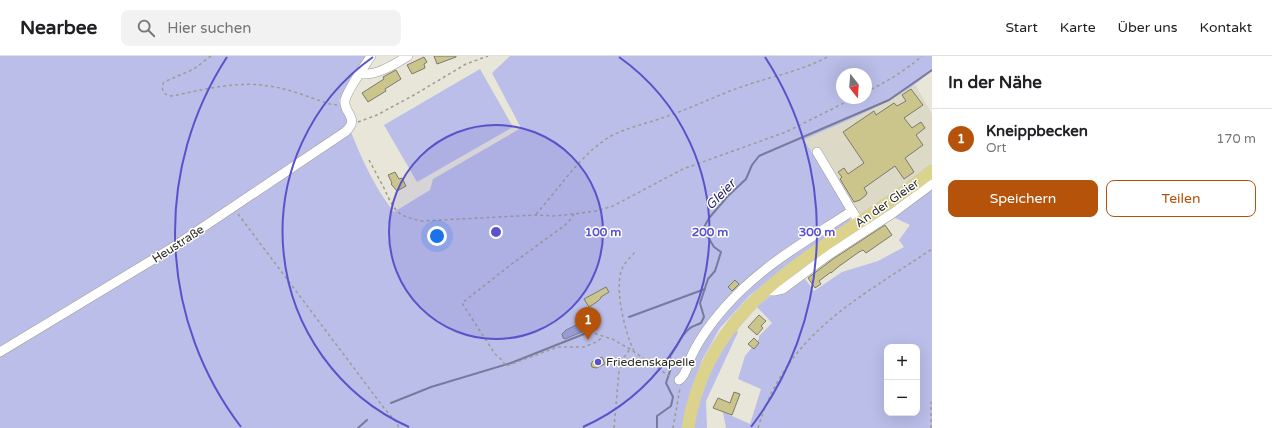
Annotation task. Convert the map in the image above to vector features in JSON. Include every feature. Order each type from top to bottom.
[{"type":"main road","name":"An der Gleier","points":[[688,428],[695,398],[705,369],[723,337],[737,320],[765,291],[786,273],[814,252],[899,196],[932,171]]},
{"type":"street","points":[[350,126],[351,116],[345,106],[346,97],[372,56]]},
{"type":"street","points":[[361,73],[369,75],[395,64],[408,56]]},
{"type":"street","name":"Heustraße","points":[[0,352],[166,252],[350,126]]},
{"type":"street","points":[[816,152],[860,223]]},
{"type":"street","name":"An der Gleier","points":[[765,291],[783,289],[830,254],[894,213],[932,184]]},
{"type":"street","points":[[675,379],[684,376],[694,348],[709,326],[746,284],[779,258],[852,211]]},
{"type":"path","points":[[211,56],[194,69],[164,82],[162,89],[164,94],[172,96],[211,88],[260,85],[281,88],[330,104],[345,106]]},
{"type":"path","points":[[350,126],[377,115],[466,64],[488,56]]},
{"type":"path","points":[[536,215],[552,197],[576,165],[592,149],[615,134],[666,117],[741,86],[804,68],[829,56]]},
{"type":"path","points":[[872,89],[904,70],[922,56]]},
{"type":"path","points":[[369,160],[394,209],[403,216],[412,219],[422,221],[574,214],[596,211],[613,206],[683,169],[786,132],[842,104]]},
{"type":"path","points":[[233,207],[384,408],[397,423],[398,428]]},
{"type":"path","points":[[574,214],[564,226],[462,303],[495,354],[506,366],[558,347],[584,347],[603,337]]},
{"type":"path","points":[[758,428],[775,384],[788,364],[806,342],[827,321],[932,249]]},
{"type":"path","points":[[635,252],[623,267],[619,281],[623,318],[635,353]]},
{"type":"path","points":[[584,312],[588,323],[594,332],[603,337],[612,339],[630,349],[666,375],[675,379],[679,400],[673,428]]},
{"type":"path","points":[[614,428],[619,372],[622,360],[630,349]]},
{"type":"path","points":[[931,428],[932,402]]},
{"type":"shaded area","points":[[0,56],[368,56],[339,100],[362,158],[376,186],[394,212],[430,190],[433,179],[521,128],[492,73],[510,56],[932,56],[932,70],[904,92],[871,110],[804,140],[848,210],[751,283],[845,219],[850,219],[853,222],[783,268],[749,296],[720,328],[702,360],[685,410],[683,428],[0,428]],"holes":[[[580,323],[584,331],[565,339],[566,330]]]},
{"type":"shaded area","points":[[480,69],[513,127],[417,182],[384,125]]},
{"type":"shaded area","points":[[915,84],[932,114],[932,164],[859,217],[848,210],[804,140],[889,100]]},
{"type":"shaded area","points":[[932,188],[932,428],[726,428],[723,412],[750,424],[761,389],[738,379],[745,356],[759,339],[759,336],[772,323],[757,307],[770,296],[787,292],[805,279],[814,291],[842,272],[878,261],[904,247],[899,240],[910,225],[893,217]]},
{"type":"shaded area","points":[[583,323],[585,326],[584,331],[565,339],[563,338],[562,334],[566,330]]},
{"type":"shaded area","points":[[735,329],[738,332],[706,401],[707,428],[694,428],[696,413],[708,376]]},
{"type":"building","points":[[434,56],[456,56],[456,57],[437,64]]},
{"type":"building","points":[[424,57],[427,62],[424,64],[425,68],[412,74],[407,65]]},
{"type":"building","points":[[396,70],[401,79],[385,89],[386,91],[368,102],[362,93],[384,79],[383,77]]},
{"type":"building","points":[[911,89],[923,105],[904,118],[912,128],[921,122],[925,128],[916,135],[923,145],[905,158],[914,172],[904,179],[895,166],[864,188],[867,193],[866,195],[860,200],[854,202],[840,179],[842,177],[838,172],[844,168],[848,174],[864,163],[843,132],[874,111],[876,115],[894,103],[897,106],[906,101],[902,95]]},
{"type":"building","points":[[395,172],[399,179],[402,178],[406,186],[397,191],[391,184],[392,183],[388,175]]},
{"type":"building","points":[[885,225],[892,235],[866,253],[863,250],[859,252],[819,281],[821,284],[815,288],[808,278],[833,259]]},
{"type":"building","points":[[735,280],[739,284],[732,291],[728,287]]},
{"type":"building","points":[[606,287],[609,292],[589,307],[584,299]]},
{"type":"building","points":[[759,315],[766,321],[761,326],[763,328],[757,335],[748,327]]},
{"type":"building","points":[[754,338],[759,343],[754,349],[748,344]]},
{"type":"building","name":"Friedenskapelle","points":[[602,357],[605,364],[596,368],[592,367],[591,364],[593,361]]},
{"type":"building","points":[[734,392],[740,394],[732,415],[713,408],[718,398],[730,403]]},
{"type":"waterway","name":"Gleier","points":[[657,428],[657,416],[671,406],[673,397],[666,383],[672,365],[670,356],[686,332],[692,327],[701,323],[704,317],[700,303],[708,279],[715,271],[721,252],[714,247],[703,229],[709,218],[728,196],[746,179],[752,165],[759,156],[889,100],[932,70]]},
{"type":"waterway","points":[[629,317],[705,289]]},
{"type":"waterway","points":[[391,403],[431,387],[511,363],[584,334]]},
{"type":"waterway","points":[[358,428],[367,420]]},
{"type":"place","name":"Kneippbecken","points":[[588,340]]},
{"type":"place","name":"Friedenskapelle","points":[[598,362]]}]
